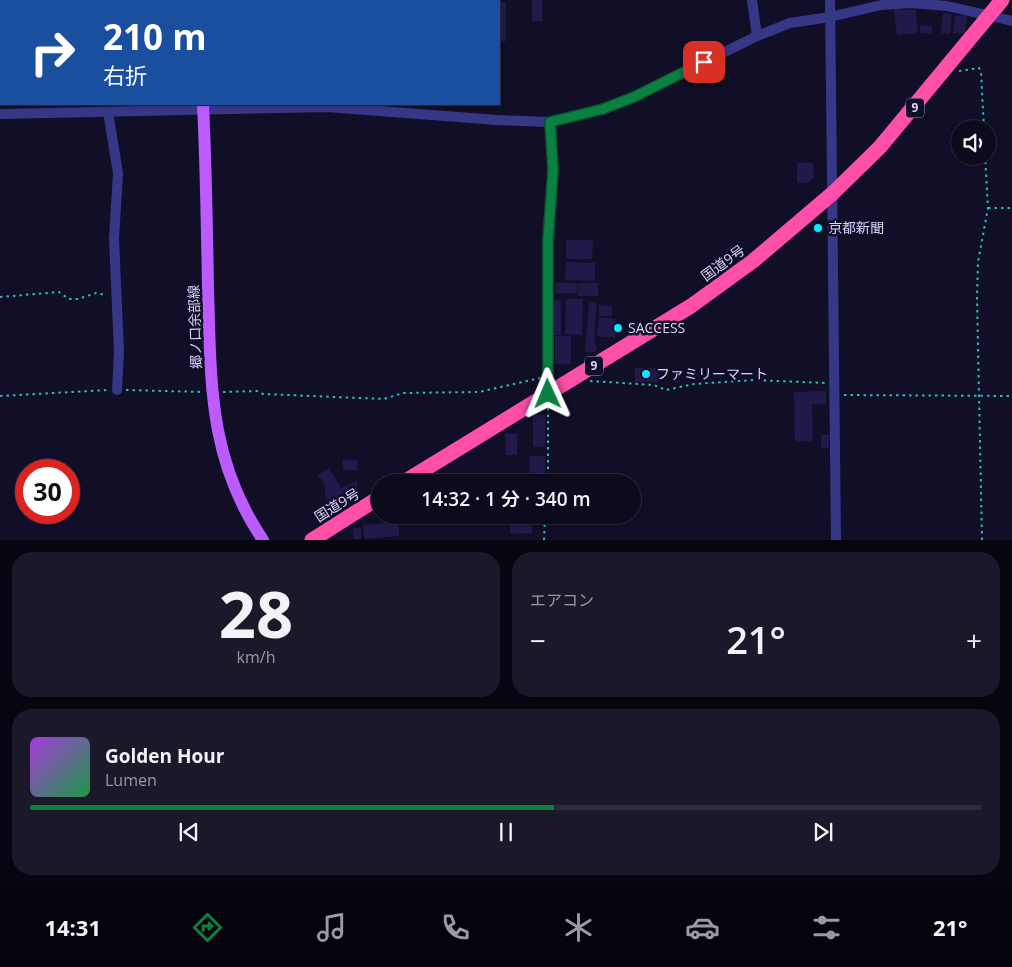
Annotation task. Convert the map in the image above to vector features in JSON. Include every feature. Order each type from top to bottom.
[{"type":"highway","name":"国道9号","points":[[417,474],[732,278],[833,193],[880,147],[1002,0]]},
{"type":"highway","name":"国道9号","points":[[312,540],[371,503]]},
{"type":"main road","name":"郷ノ口余部線","points":[[203,107],[212,392],[217,434],[236,492],[263,540]]},
{"type":"street","points":[[752,0],[757,36]]},
{"type":"street","points":[[830,0],[836,540]]},
{"type":"street","points":[[0,114],[108,112],[203,107],[327,107],[497,120],[550,122],[603,109],[634,97],[757,36],[790,23],[830,17],[881,5],[930,2],[1012,21]]},
{"type":"street","points":[[108,112],[118,173],[114,239],[119,351],[117,390]]},
{"type":"street","points":[[548,394],[548,240],[553,170],[550,122]]},
{"type":"path","points":[[947,68],[957,71],[979,68],[983,120]]},
{"type":"path","points":[[982,540],[978,262],[988,208],[986,165]]},
{"type":"path","points":[[988,208],[1012,208]]},
{"type":"path","points":[[0,297],[59,292],[69,299],[78,300],[96,293],[116,296]]},
{"type":"path","points":[[0,396],[117,390],[257,391],[264,394],[384,399],[403,393],[479,392],[547,377]]},
{"type":"path","points":[[574,378],[580,381],[654,385],[666,390],[694,384],[754,380],[833,383]]},
{"type":"path","points":[[548,394],[548,474]]},
{"type":"path","points":[[834,395],[1012,396]]},
{"type":"path","points":[[544,540],[545,524]]},
{"type":"building","points":[[532,0],[542,0],[542,21],[532,21]]},
{"type":"building","points":[[500,2],[506,2],[506,41],[500,41]]},
{"type":"building","points":[[894,9],[916,10],[918,33],[897,35]]},
{"type":"building","points":[[943,13],[952,14],[950,34],[941,33]]},
{"type":"building","points":[[955,15],[967,16],[965,34],[953,33]]},
{"type":"building","points":[[920,25],[932,26],[932,34],[920,33]]},
{"type":"building","points":[[797,163],[813,163],[814,178],[808,183],[797,183]]},
{"type":"building","name":"京都新聞","points":[[812,224],[823,224],[823,232],[813,233]]},
{"type":"building","points":[[566,240],[593,240],[592,259],[566,259]]},
{"type":"building","points":[[566,262],[595,263],[595,281],[565,280]]},
{"type":"building","points":[[555,283],[577,283],[577,293],[555,293]]},
{"type":"building","points":[[578,283],[598,283],[598,296],[578,296]]},
{"type":"building","points":[[552,299],[561,300],[561,335],[552,335]]},
{"type":"building","points":[[566,299],[583,299],[582,335],[565,334]]},
{"type":"building","points":[[589,303],[597,303],[594,339],[597,350],[594,352],[585,352]]},
{"type":"building","points":[[599,305],[612,306],[612,316],[599,316]]},
{"type":"building","points":[[599,317],[616,319],[615,338],[597,336]]},
{"type":"building","points":[[555,336],[571,336],[571,364],[555,364]]},
{"type":"building","points":[[635,368],[659,368],[658,382],[635,382]]},
{"type":"building","points":[[826,391],[826,404],[812,404],[813,441],[795,441],[794,392]]},
{"type":"building","points":[[533,415],[545,415],[545,447],[533,447]]},
{"type":"building","points":[[505,434],[517,434],[517,455],[506,455]]},
{"type":"building","points":[[821,435],[829,435],[829,448],[821,448]]},
{"type":"building","points":[[530,456],[545,456],[545,474],[529,474]]},
{"type":"building","points":[[343,460],[357,460],[357,470],[343,470]]},
{"type":"building","points":[[329,468],[341,488],[357,481],[357,495],[341,500],[343,504],[334,510],[325,496],[325,486],[318,475]]},
{"type":"building","points":[[399,524],[399,536],[364,539],[363,525]]},
{"type":"building","points":[[509,524],[532,524],[532,533],[510,534]]},
{"type":"building","points":[[353,528],[361,528],[361,539],[354,539]]},
{"type":"place","name":"京都新聞","points":[[818,228]]},
{"type":"place","name":"SACCESS","points":[[618,328]]},
{"type":"place","name":"ファミリーマート","points":[[646,374]]},
{"type":"route","points":[[548,394],[548,240],[553,170],[550,122],[603,109],[634,97],[704,62]]}]
